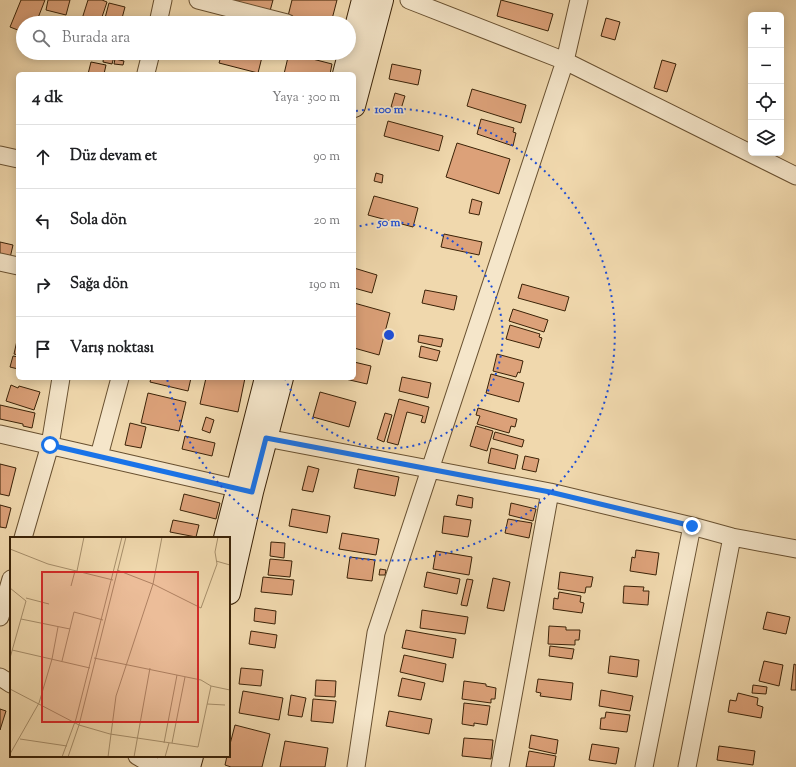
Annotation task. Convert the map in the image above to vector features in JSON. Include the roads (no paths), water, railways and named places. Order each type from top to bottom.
[{"type":"street","points":[[160,16],[163,0]]},
{"type":"street","points":[[198,0],[261,16]]},
{"type":"street","points":[[356,72],[357,41],[363,0]]},
{"type":"street","points":[[357,41],[382,0]]},
{"type":"street","points":[[409,0],[565,61],[796,176]]},
{"type":"street","points":[[356,767],[376,633],[565,61],[579,0]]},
{"type":"street","points":[[146,72],[149,60]]},
{"type":"street","points":[[345,72],[350,60]]},
{"type":"street","points":[[0,154],[16,158]]},
{"type":"street","points":[[0,262],[16,266]]},
{"type":"street","points":[[23,537],[50,445],[61,380]]},
{"type":"street","points":[[99,456],[119,380]]},
{"type":"street","points":[[230,587],[245,490],[266,380]]},
{"type":"street","points":[[225,537],[266,438],[281,380]]},
{"type":"street","points":[[0,434],[245,490]]},
{"type":"street","points":[[266,438],[550,492],[732,537],[796,549]]},
{"type":"street","points":[[500,767],[550,492]]},
{"type":"street","points":[[644,767],[692,526]]},
{"type":"street","points":[[687,767],[732,537]]},
{"type":"street","points":[[0,617],[10,582]]},
{"type":"street","points":[[0,677],[10,683]]},
{"type":"street","points":[[138,757],[156,767]]},
{"type":"street","points":[[167,767],[170,757]]},
{"type":"street","points":[[189,767],[192,757]]}]
